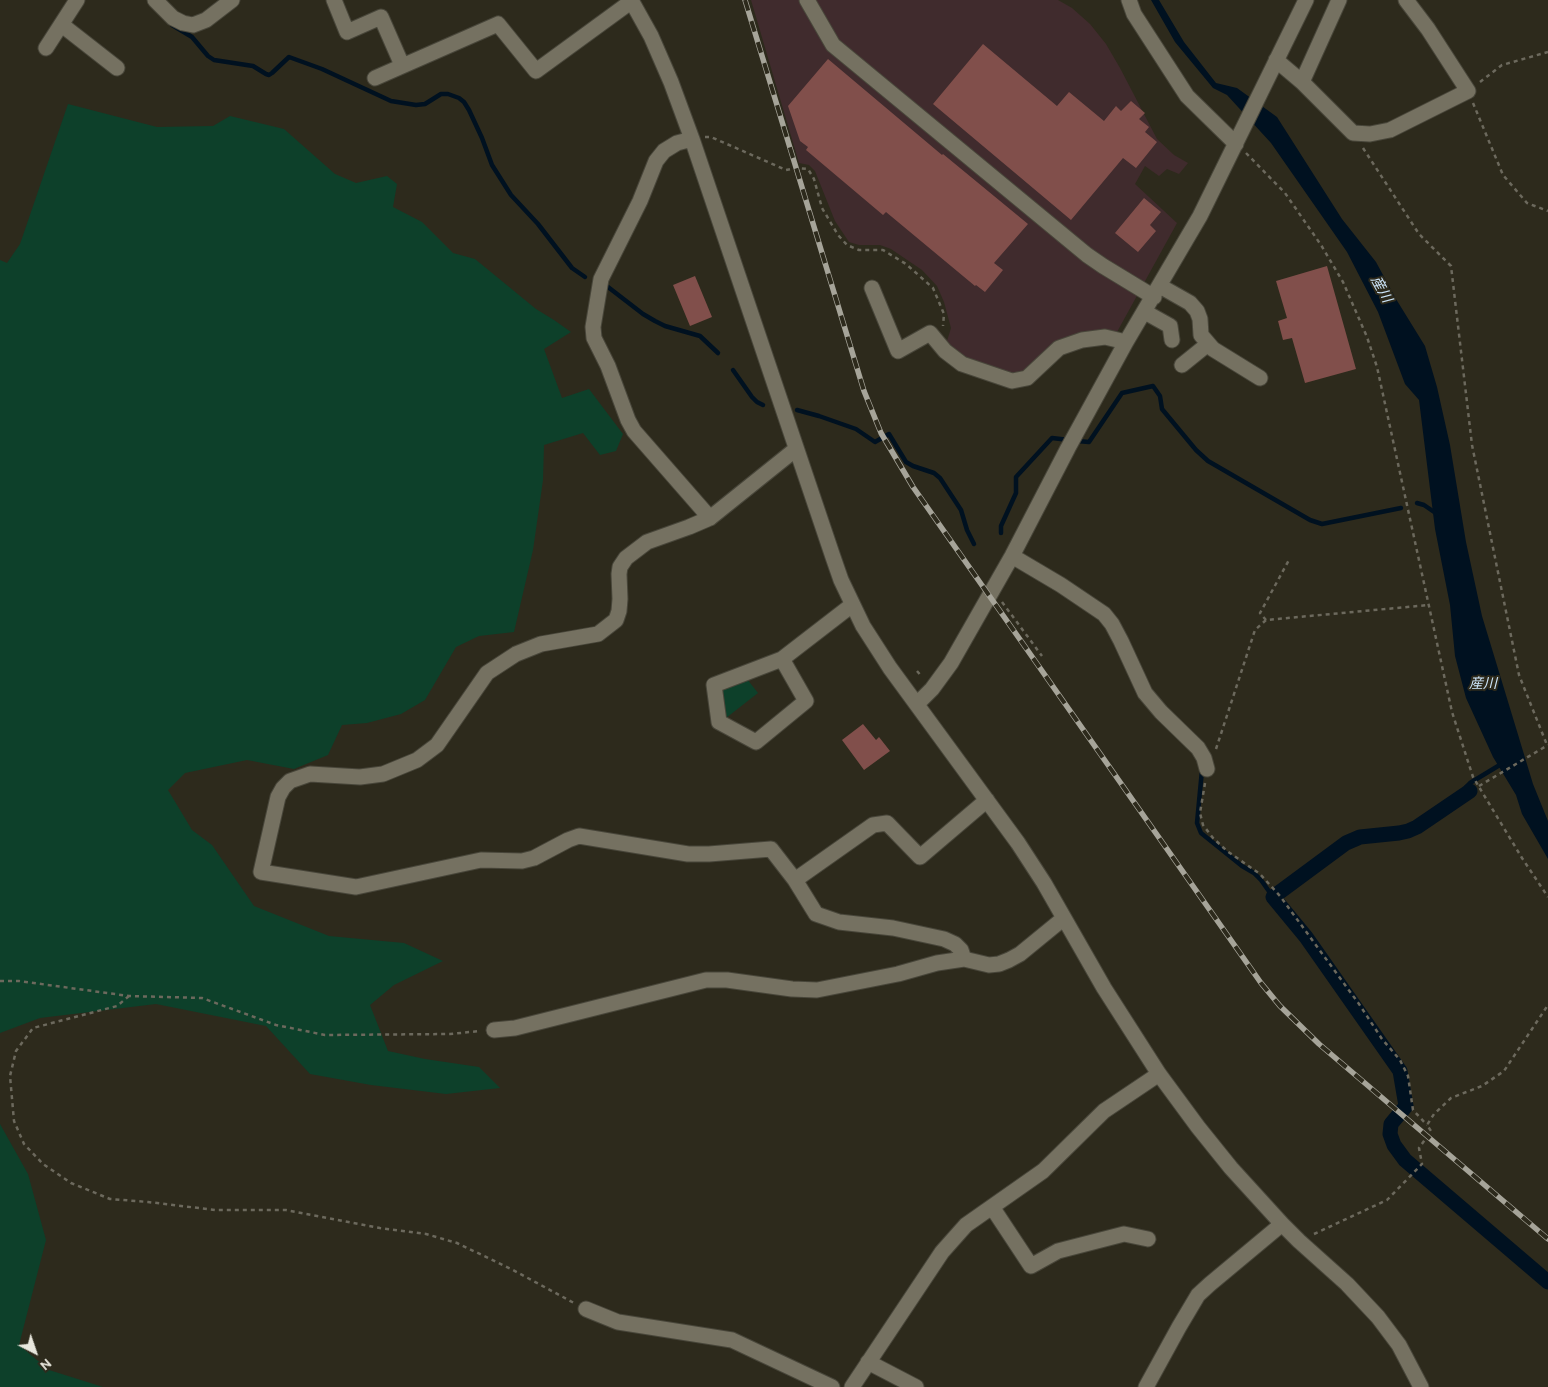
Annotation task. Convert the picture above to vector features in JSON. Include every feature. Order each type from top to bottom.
[{"type":"street","points":[[46,48],[77,0]]},
{"type":"street","points":[[155,0],[173,18],[193,25],[206,20],[232,0]]},
{"type":"street","points":[[334,0],[347,32],[381,16],[402,65]]},
{"type":"street","points":[[375,78],[498,24],[536,71],[632,0],[651,36],[671,82],[692,139],[796,449],[841,580],[852,606],[875,645],[1033,867],[1104,988],[1159,1074],[1231,1168],[1299,1242],[1347,1284],[1378,1316],[1399,1344],[1421,1387]]},
{"type":"street","points":[[807,0],[833,45],[1087,255],[1103,266],[1157,291],[1190,303],[1197,311],[1201,335],[1208,344],[1218,353],[1260,378]]},
{"type":"street","points":[[1129,0],[1134,14],[1186,96],[1238,140]]},
{"type":"street","points":[[917,704],[932,689],[951,663],[1012,556],[1126,342],[1200,216],[1306,0]]},
{"type":"street","points":[[1302,82],[1339,0]]},
{"type":"street","points":[[1275,62],[1302,82],[1353,133],[1370,134],[1390,130],[1468,91],[1428,28],[1406,0]]},
{"type":"street","points":[[62,25],[117,68]]},
{"type":"street","points":[[692,139],[677,143],[664,151],[656,161],[640,201],[601,279],[593,327],[594,338],[608,366],[634,431],[710,518]]},
{"type":"street","points":[[872,288],[898,351],[930,333],[945,351],[962,364],[1012,381],[1027,378],[1059,348],[1082,340],[1106,337],[1126,342]]},
{"type":"street","points":[[1145,312],[1170,326],[1172,340]]},
{"type":"street","points":[[1182,365],[1208,344]]},
{"type":"street","points":[[796,449],[710,518],[689,528],[647,542],[626,558],[619,574],[620,599],[616,620],[598,634],[541,644],[516,654],[487,673],[437,745],[417,760],[383,774],[360,776],[310,774],[290,781],[278,797],[261,872],[356,886],[481,860],[522,861],[534,858],[579,836],[688,854],[709,854],[771,848],[795,880],[816,914],[839,922],[893,928],[944,938],[962,950],[964,959]]},
{"type":"street","points":[[1012,556],[1061,585],[1104,614],[1121,640],[1145,693],[1161,712],[1198,748],[1204,758],[1207,769]]},
{"type":"street","points":[[782,660],[806,701],[756,742],[719,722],[714,685],[782,660],[852,606]]},
{"type":"street","points":[[795,880],[874,825],[887,822],[920,857],[987,800]]},
{"type":"street","points":[[494,1030],[515,1028],[706,980],[727,980],[792,989],[818,990],[898,974],[937,963],[964,959],[989,965],[1010,960],[1020,954],[1064,918]]},
{"type":"street","points":[[852,1387],[942,1252],[966,1225],[1043,1171],[1104,1111],[1159,1074]]},
{"type":"street","points":[[992,1207],[1031,1266],[1058,1251],[1124,1234],[1148,1239]]},
{"type":"street","points":[[1146,1387],[1198,1295],[1282,1224]]},
{"type":"street","points":[[586,1309],[618,1322],[732,1340],[832,1387]]},
{"type":"street","points":[[868,1362],[916,1387]]},
{"type":"path","points":[[1548,52],[1502,65],[1468,91],[1504,175],[1527,203],[1548,210]]},
{"type":"path","points":[[1353,133],[1418,234],[1451,266],[1472,445],[1519,675],[1548,745],[1479,786]]},
{"type":"path","points":[[692,139],[711,137],[786,170],[797,168],[808,170],[814,179],[822,208],[838,235],[847,245],[859,250],[883,250],[906,264],[932,288],[944,314],[940,345]]},
{"type":"path","points":[[1238,140],[1285,193],[1321,245],[1343,282],[1361,322],[1377,367],[1452,712],[1473,777],[1548,897]]},
{"type":"path","points":[[1266,620],[1260,613],[1289,560]]},
{"type":"path","points":[[1001,601],[1042,656]]},
{"type":"path","points":[[1209,749],[1216,751],[1255,630],[1266,620],[1429,604]]},
{"type":"path","points":[[1207,769],[1200,813],[1204,825],[1213,838],[1227,851],[1260,874],[1280,896],[1359,1004],[1382,1039],[1400,1060],[1408,1076],[1413,1110],[1431,1131],[1419,1148],[1422,1164],[1387,1200],[1299,1242]]},
{"type":"path","points":[[0,980],[129,996],[202,998],[276,1025],[325,1035],[450,1034],[494,1030]]},
{"type":"path","points":[[129,996],[118,1006],[33,1028],[16,1051],[10,1076],[14,1121],[24,1144],[43,1164],[71,1183],[110,1199],[215,1210],[286,1210],[380,1228],[426,1234],[457,1243],[586,1309]]},
{"type":"path","points":[[1427,1125],[1434,1114],[1451,1098],[1482,1086],[1504,1071],[1548,1005]]},
{"type":"shaded area","points":[[751,0],[1058,0],[1072,8],[1090,24],[1106,44],[1120,68],[1157,139],[1174,155],[1188,163],[1179,174],[1167,169],[1159,176],[1145,166],[1135,184],[1177,223],[1117,332],[1019,374],[972,363],[952,347],[947,341],[951,328],[944,302],[937,286],[922,270],[891,249],[880,245],[859,245],[849,242],[835,221],[815,171],[809,165],[799,163]]},
{"type":"green space","points":[[68,104],[157,127],[213,126],[230,116],[284,129],[335,174],[356,183],[387,176],[397,184],[393,207],[422,222],[453,253],[475,259],[536,309],[571,332],[544,349],[562,398],[589,389],[623,434],[616,451],[600,455],[583,433],[544,445],[543,480],[533,550],[514,632],[479,636],[456,647],[425,700],[401,714],[367,723],[342,725],[328,755],[294,769],[247,760],[185,773],[168,790],[192,830],[212,845],[254,906],[329,936],[404,943],[443,961],[394,985],[370,1005],[388,1051],[479,1067],[500,1088],[446,1094],[371,1085],[310,1074],[266,1026],[156,1004],[40,1018],[0,1033],[0,260],[7,263],[20,244]]},
{"type":"green space","points":[[747,679],[758,693],[726,718],[719,694],[725,685]]},
{"type":"green space","points":[[0,1124],[28,1174],[46,1240],[19,1345],[49,1370],[103,1387],[0,1387]]},
{"type":"water","name":"産川","points":[[1151,0],[1159,0],[1184,42],[1216,83],[1237,88],[1277,117],[1342,219],[1376,262],[1425,346],[1437,387],[1450,445],[1466,542],[1482,616],[1533,784],[1548,821],[1548,859],[1522,814],[1516,795],[1493,757],[1466,698],[1455,656],[1450,605],[1435,529],[1419,400],[1405,384],[1378,312],[1347,252],[1271,143],[1227,95],[1213,88],[1175,42]]},
{"type":"building","points":[[983,44],[1057,106],[1069,92],[1104,121],[1116,106],[1121,111],[1131,101],[1145,113],[1139,119],[1149,127],[1145,132],[1157,142],[1136,168],[1123,158],[1071,220],[933,104]]},
{"type":"building","points":[[828,59],[942,155],[1028,224],[994,263],[1003,270],[985,292],[975,286],[886,212],[883,215],[806,150],[808,147],[800,141],[788,106]]},
{"type":"building","points":[[1144,198],[1161,212],[1150,225],[1156,231],[1138,252],[1115,233]]},
{"type":"building","points":[[1327,266],[1356,369],[1305,383],[1292,338],[1283,340],[1278,321],[1287,318],[1276,281]]},
{"type":"building","points":[[695,276],[712,317],[690,326],[673,285]]},
{"type":"building","points":[[863,724],[876,740],[879,737],[890,751],[864,770],[842,740]]},
{"type":"waterway","points":[[172,25],[192,37],[208,56],[214,60],[253,66],[269,75],[289,57],[322,69],[391,101],[416,105],[425,104],[441,94],[448,94],[459,98],[469,110],[492,165],[511,195],[538,224],[572,268],[585,277]]},
{"type":"waterway","points":[[608,287],[655,321],[665,326],[700,336],[718,353]]},
{"type":"waterway","points":[[733,370],[752,397],[763,405]]},
{"type":"waterway","points":[[1077,441],[1089,442],[1122,393],[1153,386],[1160,396],[1162,409],[1196,450],[1208,461],[1310,520],[1322,524],[1401,508]]},
{"type":"waterway","points":[[797,410],[856,429],[875,442],[889,434],[906,462],[934,473],[940,478],[961,510],[967,530],[974,544]]},
{"type":"waterway","points":[[1001,533],[1001,526],[1016,493],[1016,477],[1052,438],[1069,440]]},
{"type":"waterway","points":[[1417,503],[1424,505],[1437,514]]},
{"type":"waterway","points":[[1466,794],[1466,787],[1470,783],[1503,763]]},
{"type":"waterway","points":[[1202,770],[1197,823],[1201,833],[1242,866],[1254,873],[1273,897]]},
{"type":"waterway","points":[[1470,791],[1417,827],[1408,831],[1360,837],[1346,843],[1273,897],[1306,937],[1400,1071],[1406,1106],[1391,1124],[1390,1134],[1394,1145],[1405,1160],[1548,1282]]},
{"type":"railway","points":[[745,0],[864,391],[881,433],[913,487],[1261,983],[1280,1006],[1319,1044],[1548,1239]]}]
